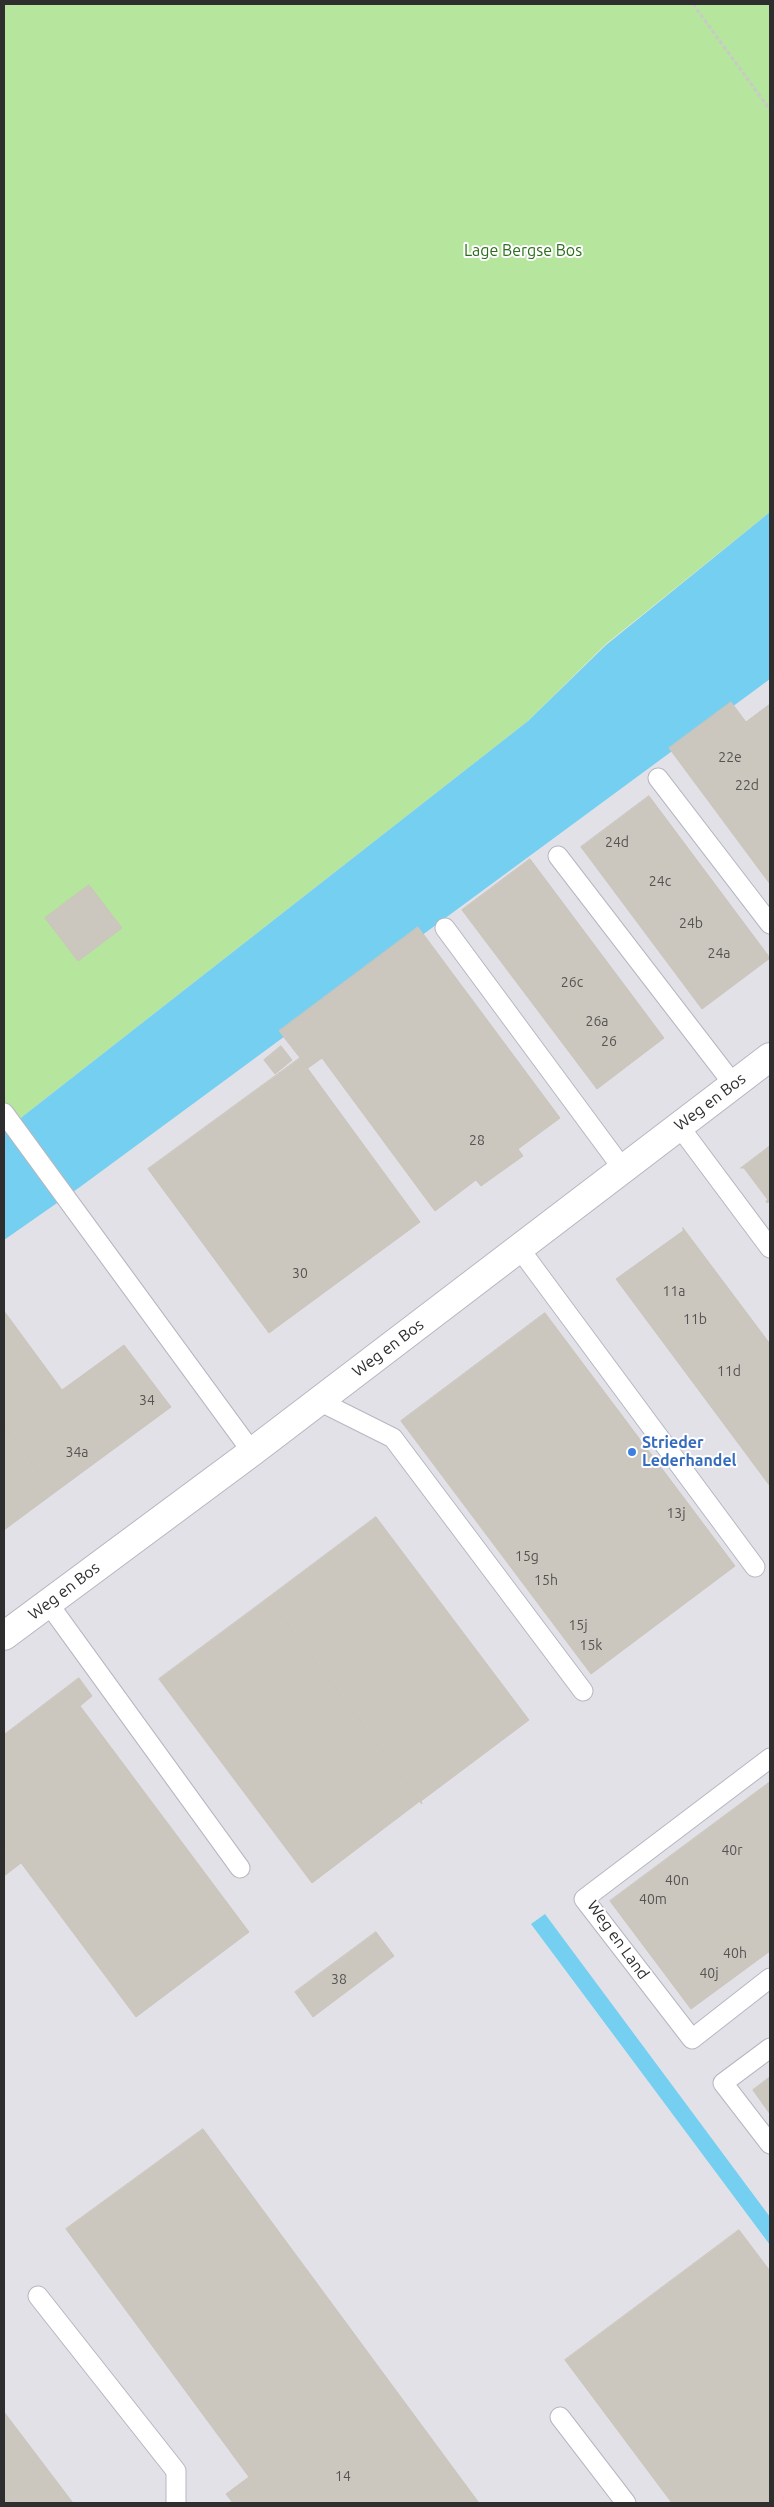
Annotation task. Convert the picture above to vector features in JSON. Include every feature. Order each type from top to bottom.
[{"type":"street","name":"Weg en Bos","points":[[4,1636],[252,1452],[770,1057]]},
{"type":"lane","points":[[658,778],[770,924]]},
{"type":"lane","points":[[558,856],[734,1085]]},
{"type":"lane","points":[[445,928],[623,1169]]},
{"type":"lane","points":[[4,1114],[72,1204],[252,1452]]},
{"type":"lane","points":[[679,1126],[770,1248]]},
{"type":"lane","points":[[519,1248],[754,1567]]},
{"type":"lane","points":[[319,1401],[393,1438],[583,1691]]},
{"type":"lane","points":[[48,1603],[240,1868]]},
{"type":"lane","name":"Weg en Land","points":[[770,1758],[584,1899],[692,2039],[770,1978]]},
{"type":"lane","points":[[770,2048],[723,2083],[770,2144]]},
{"type":"lane","points":[[38,2296],[176,2471],[176,2503]]},
{"type":"lane","points":[[560,2418],[626,2503]]},
{"type":"path","points":[[692,4],[770,110]]},
{"type":"shaded area","points":[[770,611],[770,2503],[4,2503],[4,1176]]},
{"type":"green space","name":"Lage Bergse Bos","points":[[4,4],[770,4],[770,512],[606,644],[528,721],[4,1131]]},
{"type":"water","points":[[770,512],[770,679],[80,1187],[4,1240],[4,1131],[528,721],[606,645]]},
{"type":"water","points":[[545,1914],[770,2217],[770,2245],[531,1924]]},
{"type":"building","points":[[731,702],[746,722],[770,704],[770,884],[669,748]]},
{"type":"building","points":[[649,796],[770,958],[702,1009],[581,847]]},
{"type":"building","points":[[530,859],[664,1038],[597,1089],[462,910]]},
{"type":"building","points":[[89,885],[122,928],[78,961],[45,918]]},
{"type":"building","points":[[418,927],[560,1118],[518,1149],[523,1156],[481,1186],[476,1180],[435,1211],[322,1058],[308,1068],[279,1031]]},
{"type":"building","points":[[281,1046],[292,1060],[275,1074],[264,1060]]},
{"type":"building","points":[[300,1058],[420,1222],[269,1333],[148,1169]]},
{"type":"building","points":[[770,1146],[770,1201],[767,1203],[766,1201],[768,1200],[744,1168],[741,1168]]},
{"type":"building","points":[[683,1228],[770,1344],[770,1486],[616,1279],[683,1231]]},
{"type":"building","points":[[4,1311],[62,1390],[124,1345],[171,1407],[54,1493],[4,1425]]},
{"type":"building","points":[[545,1313],[735,1566],[591,1674],[401,1421]]},
{"type":"building","points":[[4,1425],[54,1493],[4,1530]]},
{"type":"building","points":[[376,1517],[529,1720],[421,1801],[422,1804],[268,1598]]},
{"type":"building","points":[[268,1598],[420,1801],[312,1883],[159,1679]]},
{"type":"building","points":[[79,1678],[92,1696],[80,1706],[249,1932],[136,2017],[4,1840],[4,1735]]},
{"type":"building","points":[[770,1782],[770,1951],[691,2009],[610,1901]]},
{"type":"building","points":[[4,1840],[21,1863],[4,1876]]},
{"type":"building","points":[[376,1932],[394,1956],[313,2017],[295,1992]]},
{"type":"building","points":[[770,2077],[770,2114],[753,2090]]},
{"type":"building","points":[[203,2129],[479,2503],[233,2503],[226,2494],[249,2477],[66,2229]]},
{"type":"building","points":[[739,2230],[770,2271],[770,2503],[672,2503],[565,2360]]},
{"type":"building","points":[[4,2412],[73,2503],[4,2503]]},
{"type":"place","name":"Strieder Lederhandel","points":[[632,1452]]}]
